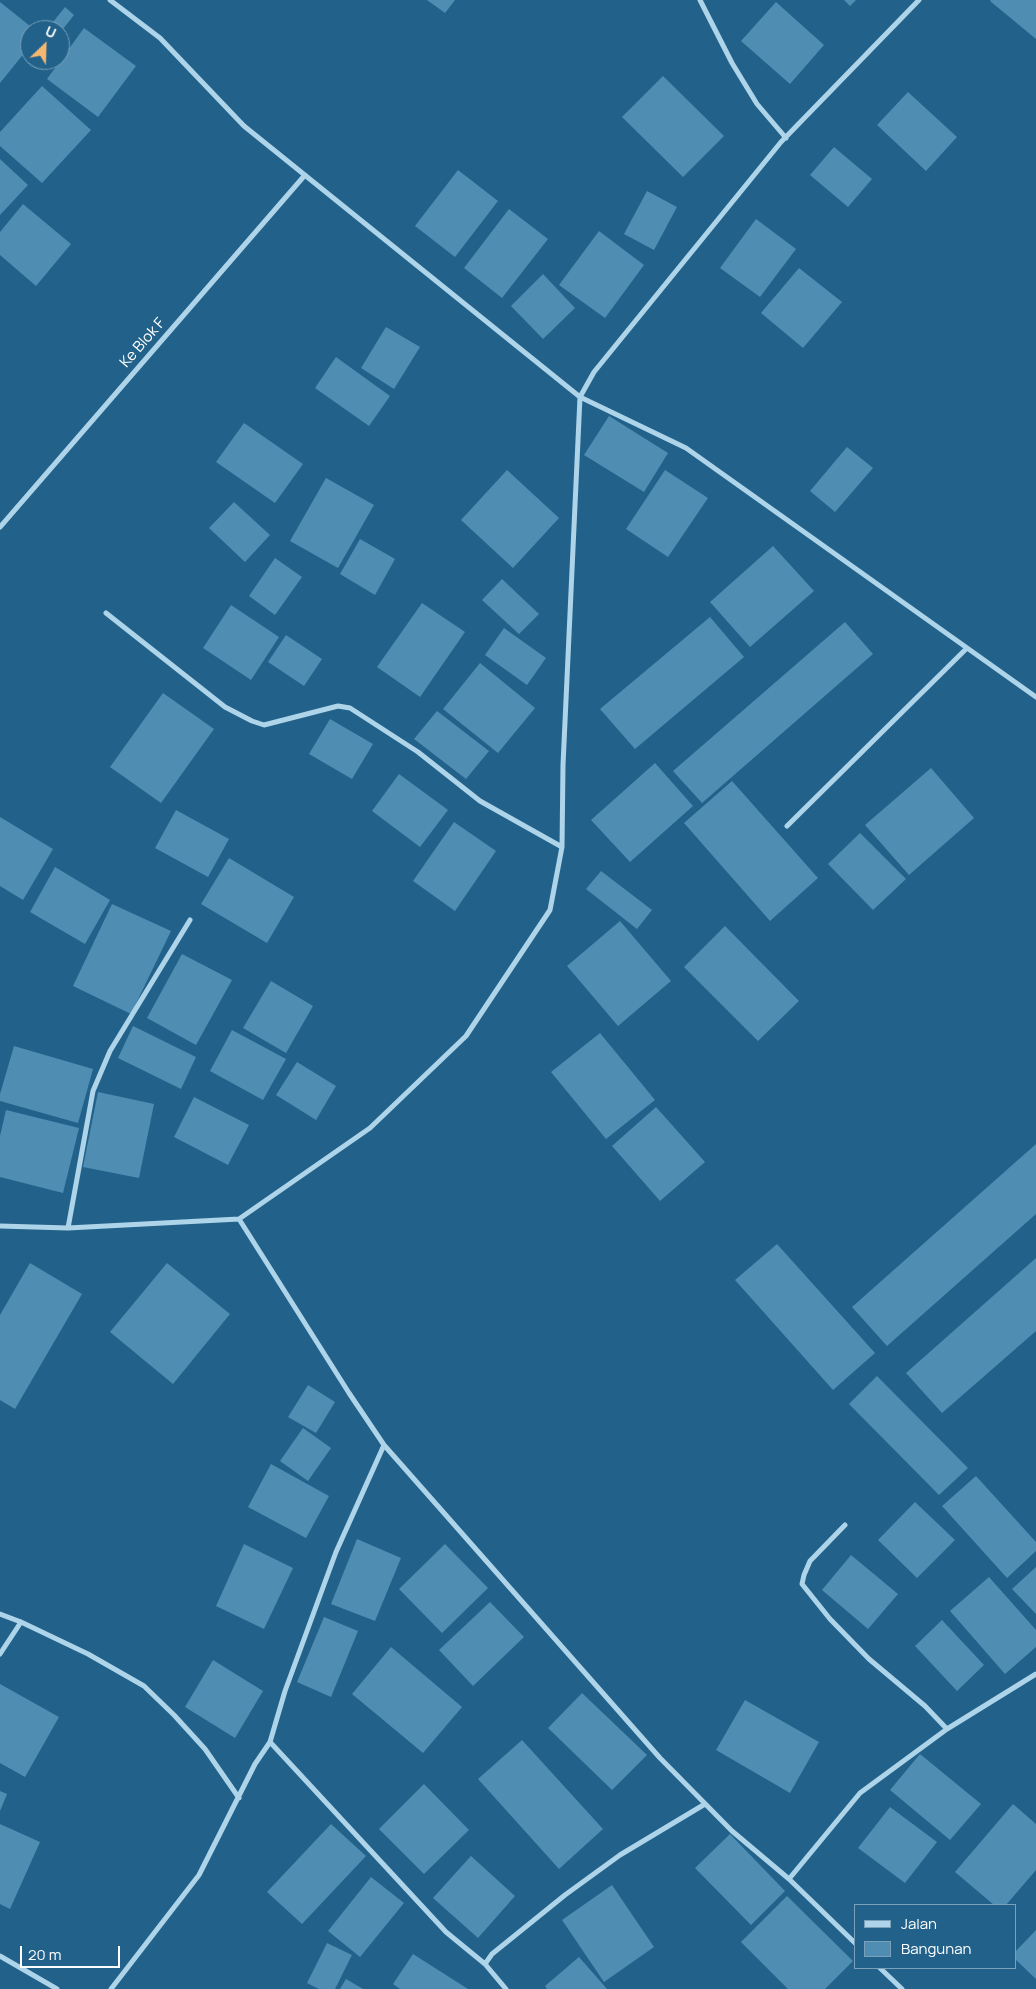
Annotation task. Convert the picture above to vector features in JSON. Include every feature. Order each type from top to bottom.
[{"type":"street","points":[[110,0],[160,38],[244,126],[580,397],[686,448],[1036,697]]},
{"type":"street","points":[[700,0],[757,104],[786,138]]},
{"type":"street","points":[[0,1226],[68,1228],[239,1219],[370,1128],[466,1036],[550,910],[562,847],[564,755],[580,397],[594,372],[786,138],[919,0]]},
{"type":"street","name":"Ke Blok F","points":[[0,528],[305,175]]},
{"type":"street","points":[[106,613],[225,707],[252,721],[264,725],[338,706],[350,708],[418,752],[480,801],[562,847]]},
{"type":"street","points":[[787,826],[968,648]]},
{"type":"street","points":[[68,1228],[93,1091],[110,1051],[190,920]]},
{"type":"street","points":[[239,1219],[349,1394],[384,1445],[660,1758],[732,1831],[789,1879],[854,1942]]},
{"type":"street","points":[[111,1989],[199,1875],[256,1764],[270,1742],[285,1691],[336,1552],[384,1445]]},
{"type":"street","points":[[845,1525],[810,1562],[802,1584],[830,1619],[869,1659],[925,1706],[947,1729]]},
{"type":"street","points":[[0,1614],[88,1654],[144,1686],[205,1749],[239,1798]]},
{"type":"street","points":[[0,1654],[21,1622]]},
{"type":"street","points":[[789,1879],[860,1793],[947,1729],[1036,1674]]},
{"type":"street","points":[[270,1742],[446,1932],[485,1964],[506,1989]]},
{"type":"street","points":[[485,1964],[492,1954],[565,1895],[620,1855],[705,1804]]},
{"type":"street","points":[[0,1956],[57,1989]]},
{"type":"street","points":[[881,1969],[902,1989]]},
{"type":"building","points":[[427,0],[455,0],[445,13]]},
{"type":"building","points":[[844,0],[856,0],[850,6]]},
{"type":"building","points":[[1036,0],[1036,39],[990,1]]},
{"type":"building","points":[[0,2],[22,20],[20,20],[20,58],[0,83]]},
{"type":"building","points":[[776,2],[824,45],[790,84],[741,41]]},
{"type":"building","points":[[65,7],[74,15],[70,20],[55,20]]},
{"type":"building","points":[[84,28],[136,66],[98,117],[47,79],[54,70],[70,70],[70,47]]},
{"type":"building","points":[[663,76],[724,136],[683,177],[622,117]]},
{"type":"building","points":[[42,86],[91,130],[42,183],[0,146],[0,132]]},
{"type":"building","points":[[908,92],[957,137],[926,171],[877,125]]},
{"type":"building","points":[[834,147],[872,179],[848,207],[810,175]]},
{"type":"building","points":[[0,159],[28,185],[0,215]]},
{"type":"building","points":[[458,170],[498,201],[455,257],[415,226]]},
{"type":"building","points":[[647,191],[677,207],[654,250],[624,234]]},
{"type":"building","points":[[23,204],[71,244],[36,286],[0,255],[0,232]]},
{"type":"building","points":[[509,209],[548,239],[502,298],[464,268]]},
{"type":"building","points":[[756,219],[796,249],[760,297],[720,268]]},
{"type":"building","points":[[599,231],[644,265],[605,318],[559,285]]},
{"type":"building","points":[[799,268],[842,302],[803,348],[761,313]]},
{"type":"building","points":[[543,274],[575,308],[543,339],[511,306]]},
{"type":"building","points":[[386,327],[420,347],[394,389],[361,368]]},
{"type":"building","points":[[336,357],[390,396],[369,426],[315,388]]},
{"type":"building","points":[[609,416],[668,453],[644,492],[584,455]]},
{"type":"building","points":[[244,423],[303,464],[275,503],[216,462]]},
{"type":"building","points":[[847,447],[873,468],[835,512],[810,491]]},
{"type":"building","points":[[507,470],[559,518],[513,568],[461,520]]},
{"type":"building","points":[[665,470],[708,498],[668,557],[626,529]]},
{"type":"building","points":[[326,478],[374,505],[338,568],[290,541]]},
{"type":"building","points":[[234,502],[270,535],[245,562],[209,528]]},
{"type":"building","points":[[360,539],[395,559],[375,595],[340,574]]},
{"type":"building","points":[[773,546],[814,591],[750,647],[710,602]]},
{"type":"building","points":[[275,558],[302,577],[275,615],[249,596]]},
{"type":"building","points":[[502,579],[539,614],[519,634],[482,600]]},
{"type":"building","points":[[422,603],[465,632],[420,697],[377,667]]},
{"type":"building","points":[[231,605],[279,637],[251,680],[203,648]]},
{"type":"building","points":[[710,617],[744,657],[635,749],[600,709]]},
{"type":"building","points":[[845,622],[873,654],[702,803],[673,771]]},
{"type":"building","points":[[504,628],[546,658],[527,685],[485,655]]},
{"type":"building","points":[[286,635],[322,659],[304,686],[268,662]]},
{"type":"building","points":[[480,663],[535,708],[498,753],[443,709]]},
{"type":"building","points":[[163,693],[214,729],[161,803],[110,767]]},
{"type":"building","points":[[437,711],[489,751],[466,779],[414,739]]},
{"type":"building","points":[[330,719],[373,744],[352,779],[309,754]]},
{"type":"building","points":[[655,763],[693,806],[630,862],[591,820]]},
{"type":"building","points":[[931,768],[974,818],[909,875],[865,825]]},
{"type":"building","points":[[399,774],[448,810],[420,847],[372,811]]},
{"type":"building","points":[[732,781],[818,878],[770,921],[684,823]]},
{"type":"building","points":[[176,810],[229,839],[208,877],[155,848]]},
{"type":"building","points":[[0,817],[53,849],[23,900],[0,886]]},
{"type":"building","points":[[454,822],[496,851],[455,911],[413,881]]},
{"type":"building","points":[[860,833],[906,879],[873,910],[828,864]]},
{"type":"building","points":[[229,858],[294,897],[267,943],[201,904]]},
{"type":"building","points":[[55,867],[110,900],[85,944],[30,912]]},
{"type":"building","points":[[601,871],[652,910],[637,929],[586,889]]},
{"type":"building","points":[[112,904],[171,931],[131,1014],[73,986]]},
{"type":"building","points":[[620,921],[671,981],[618,1026],[567,966]]},
{"type":"building","points":[[725,926],[799,1001],[758,1041],[684,967]]},
{"type":"building","points":[[182,954],[232,980],[196,1045],[147,1018]]},
{"type":"building","points":[[271,981],[313,1006],[286,1053],[243,1028]]},
{"type":"building","points":[[133,1026],[196,1057],[181,1089],[118,1058]]},
{"type":"building","points":[[232,1030],[286,1059],[263,1100],[210,1071]]},
{"type":"building","points":[[600,1033],[655,1100],[606,1139],[551,1072]]},
{"type":"building","points":[[14,1046],[93,1069],[78,1123],[0,1101],[0,1094]]},
{"type":"building","points":[[297,1062],[336,1086],[316,1120],[276,1095]]},
{"type":"building","points":[[98,1092],[154,1104],[139,1178],[83,1167]]},
{"type":"building","points":[[194,1097],[249,1125],[228,1165],[174,1137]]},
{"type":"building","points":[[656,1107],[705,1162],[660,1201],[612,1146]]},
{"type":"building","points":[[6,1110],[79,1128],[63,1193],[0,1177],[0,1136]]},
{"type":"building","points":[[1036,1144],[1036,1214],[887,1346],[852,1307]]},
{"type":"building","points":[[777,1244],[875,1353],[833,1390],[735,1280]]},
{"type":"building","points":[[1036,1258],[1036,1331],[942,1413],[906,1373]]},
{"type":"building","points":[[30,1263],[82,1294],[15,1409],[0,1400],[0,1315]]},
{"type":"building","points":[[167,1263],[230,1314],[173,1384],[110,1332]]},
{"type":"building","points":[[877,1376],[968,1468],[939,1495],[849,1404]]},
{"type":"building","points":[[308,1385],[335,1402],[316,1433],[288,1417]]},
{"type":"building","points":[[303,1428],[331,1448],[308,1481],[280,1461]]},
{"type":"building","points":[[271,1464],[329,1496],[306,1538],[248,1507]]},
{"type":"building","points":[[976,1476],[1036,1542],[1036,1551],[1007,1578],[942,1506]]},
{"type":"building","points":[[915,1502],[955,1540],[917,1578],[878,1540]]},
{"type":"building","points":[[357,1539],[401,1558],[375,1621],[331,1604]]},
{"type":"building","points":[[244,1544],[293,1568],[264,1629],[216,1606]]},
{"type":"building","points":[[445,1544],[488,1588],[442,1633],[399,1589]]},
{"type":"building","points":[[851,1555],[898,1594],[868,1629],[822,1590]]},
{"type":"building","points":[[1036,1567],[1036,1614],[1012,1589]]},
{"type":"building","points":[[989,1577],[1036,1630],[1036,1647],[1005,1674],[950,1611]]},
{"type":"building","points":[[490,1602],[524,1637],[473,1686],[439,1650]]},
{"type":"building","points":[[324,1617],[358,1631],[331,1697],[297,1682]]},
{"type":"building","points":[[942,1620],[984,1665],[957,1691],[915,1646]]},
{"type":"building","points":[[391,1647],[462,1707],[423,1753],[352,1694]]},
{"type":"building","points":[[213,1660],[263,1691],[235,1738],[185,1707]]},
{"type":"building","points":[[0,1684],[59,1717],[25,1777],[0,1763]]},
{"type":"building","points":[[582,1693],[647,1755],[612,1790],[548,1728]]},
{"type":"building","points":[[745,1700],[819,1742],[790,1793],[716,1750]]},
{"type":"building","points":[[522,1740],[603,1829],[559,1869],[478,1779]]},
{"type":"building","points":[[920,1754],[981,1804],[950,1840],[890,1790]]},
{"type":"building","points":[[424,1784],[469,1830],[424,1874],[379,1829]]},
{"type":"building","points":[[0,1791],[7,1794],[0,1811]]},
{"type":"building","points":[[1013,1804],[1036,1824],[1036,1870],[1007,1904],[993,1904],[955,1872]]},
{"type":"building","points":[[890,1807],[937,1842],[905,1883],[858,1848]]},
{"type":"building","points":[[0,1824],[40,1842],[10,1909],[0,1904]]},
{"type":"building","points":[[331,1824],[366,1856],[302,1924],[267,1892]]},
{"type":"building","points":[[730,1834],[785,1891],[751,1925],[695,1868]]},
{"type":"building","points":[[471,1856],[515,1896],[478,1938],[433,1898]]},
{"type":"building","points":[[371,1877],[404,1903],[360,1957],[328,1931]]},
{"type":"building","points":[[612,1885],[654,1947],[604,1982],[562,1920]]},
{"type":"building","points":[[787,1896],[853,1961],[825,1989],[788,1989],[741,1942]]},
{"type":"building","points":[[1036,1930],[1036,1979],[1016,1960],[1016,1951]]},
{"type":"building","points":[[327,1943],[352,1955],[335,1989],[319,1989],[307,1983]]},
{"type":"building","points":[[413,1954],[468,1989],[400,1989],[393,1984]]},
{"type":"building","points":[[579,1957],[607,1989],[547,1989],[545,1986]]},
{"type":"building","points":[[346,1979],[363,1989],[340,1989]]}]
